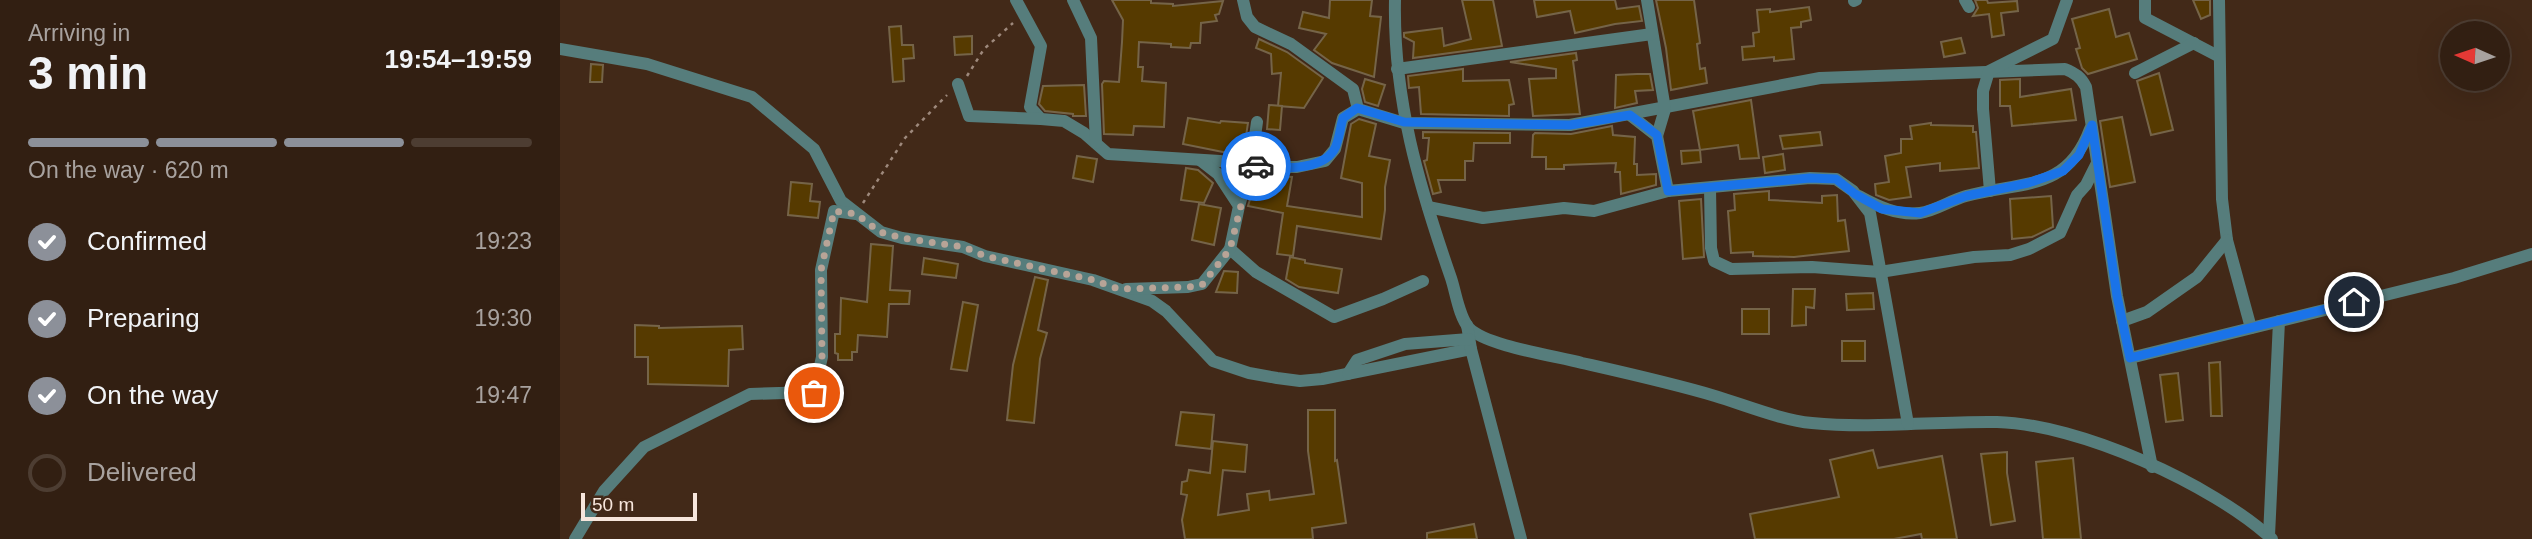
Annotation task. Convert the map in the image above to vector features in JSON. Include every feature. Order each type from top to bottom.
[{"type":"street","points":[[1016,0],[1041,46],[1030,107],[1041,119]]},
{"type":"street","points":[[1073,0],[1091,38],[1096,143]]},
{"type":"street","points":[[1243,0],[1247,17],[1255,27],[1291,44],[1353,89],[1357,108]]},
{"type":"street","points":[[1395,0],[1397,69],[1404,122],[1428,207],[1467,326],[1521,539]]},
{"type":"street","points":[[1647,0],[1665,109],[1657,135],[1668,191]]},
{"type":"street","points":[[1990,191],[1983,109],[1983,91],[1989,71],[2053,39],[2067,0]]},
{"type":"street","points":[[2145,0],[2145,18],[2218,56]]},
{"type":"street","points":[[2219,0],[2222,199],[2227,240],[2251,328]]},
{"type":"street","points":[[1397,69],[1653,34]]},
{"type":"street","points":[[2134,73],[2194,43]]},
{"type":"street","points":[[560,50],[647,64],[752,97],[814,149],[841,201],[880,232],[964,247],[985,256],[1093,280],[1152,301],[1166,311],[1213,361],[1249,373],[1300,381],[1348,374],[1470,344]]},
{"type":"street","points":[[1357,108],[1404,122],[1570,125],[1820,78],[2065,69],[2074,73],[2086,87],[2122,321],[2152,467]]},
{"type":"street","points":[[958,84],[969,116],[1064,121],[1108,154],[1251,166],[1297,167],[1325,161],[1335,149],[1343,118],[1357,108]]},
{"type":"street","points":[[1630,115],[1657,135]]},
{"type":"street","points":[[1119,289],[1202,285],[1230,249],[1251,166],[1257,122]]},
{"type":"street","points":[[1428,207],[1483,218],[1564,208],[1594,211],[1668,191],[1823,178],[1836,179],[1855,194],[1882,209],[1920,213],[1966,196],[2028,183],[2063,171],[2079,155],[2092,125]]},
{"type":"street","points":[[1199,160],[1217,174],[1239,206]]},
{"type":"street","points":[[1710,188],[1711,248],[1714,261],[1731,269],[1812,267],[1880,272],[1974,257],[2010,255],[2029,249],[2060,233],[2077,195],[2086,185],[2097,163]]},
{"type":"street","points":[[1855,194],[1870,213],[1908,424]]},
{"type":"street","points":[[575,539],[604,491],[643,447],[750,394],[814,393],[822,357],[821,270],[834,211],[856,214]]},
{"type":"street","points":[[2122,321],[2147,312],[2197,277],[2227,240]]},
{"type":"street","points":[[1230,249],[1256,272],[1334,317],[1423,281]]},
{"type":"street","points":[[2130,358],[2454,278],[2532,254]]},
{"type":"street","points":[[2271,538],[2279,321]]},
{"type":"street","points":[[1467,326],[1477,335],[1516,348],[1693,389],[1800,421],[1908,424],[2000,422],[2050,430],[2110,449],[2211,495],[2271,538]]},
{"type":"path","points":[[856,214],[905,138],[967,76],[984,49],[1023,13]]},
{"type":"building","points":[[1112,0],[1151,0],[1151,3],[1173,6],[1223,1],[1219,14],[1215,15],[1217,21],[1201,23],[1200,43],[1191,43],[1190,48],[1139,42],[1138,67],[1143,67],[1142,81],[1166,83],[1164,127],[1134,126],[1133,135],[1104,134],[1102,84],[1104,81],[1119,82],[1122,42],[1123,20]]},
{"type":"building","points":[[1330,0],[1372,0],[1370,16],[1381,17],[1374,77],[1332,63],[1314,50],[1326,34],[1299,28],[1303,12],[1329,18]]},
{"type":"building","points":[[1462,0],[1493,0],[1502,46],[1413,58],[1414,42],[1404,37],[1404,33],[1442,28],[1444,46],[1471,39]]},
{"type":"building","points":[[1534,0],[1615,0],[1617,9],[1639,6],[1642,21],[1575,33],[1570,11],[1537,17]]},
{"type":"building","points":[[1656,0],[1694,0],[1700,43],[1697,44],[1700,69],[1705,68],[1707,83],[1671,90]]},
{"type":"building","points":[[1975,0],[1987,0],[1988,3],[2017,1],[2018,11],[2001,13],[2004,35],[1992,37],[1989,14],[1973,16],[1978,8]]},
{"type":"building","points":[[2193,0],[2210,0],[2210,15],[2201,19]]},
{"type":"building","points":[[1809,7],[1811,20],[1801,22],[1801,27],[1791,28],[1794,59],[1774,61],[1774,57],[1743,60],[1742,47],[1754,46],[1753,33],[1759,32],[1757,10],[1770,9],[1770,12]]},
{"type":"building","points":[[2109,9],[2116,37],[2129,33],[2137,59],[2088,74],[2082,68],[2076,49],[2080,48],[2072,19]]},
{"type":"building","points":[[901,26],[902,45],[913,45],[914,58],[903,59],[904,81],[893,82],[889,27]]},
{"type":"building","points":[[972,36],[972,54],[955,55],[954,37]]},
{"type":"building","points":[[1961,38],[1965,53],[1944,57],[1941,42]]},
{"type":"building","points":[[1259,39],[1287,52],[1323,78],[1304,108],[1278,106],[1281,73],[1272,74],[1271,54],[1256,48]]},
{"type":"building","points":[[1576,53],[1577,60],[1573,61],[1580,114],[1533,116],[1529,79],[1556,78],[1556,69],[1510,62]]},
{"type":"building","points":[[591,64],[603,65],[602,82],[590,82]]},
{"type":"building","points":[[1463,69],[1463,81],[1509,80],[1514,104],[1509,105],[1509,116],[1421,114],[1419,87],[1409,88],[1408,76]]},
{"type":"building","points":[[2159,73],[2173,130],[2151,135],[2137,81]]},
{"type":"building","points":[[1650,74],[1653,90],[1635,91],[1637,103],[1615,108],[1616,75]]},
{"type":"building","points":[[1365,79],[1385,85],[1378,106],[1365,102],[1362,89]]},
{"type":"building","points":[[2020,79],[2020,97],[2071,89],[2076,120],[2012,126],[2010,106],[2000,106],[2000,80]]},
{"type":"building","points":[[1084,85],[1086,116],[1045,111],[1039,104],[1043,86]]},
{"type":"building","points":[[1751,100],[1759,158],[1740,159],[1738,145],[1700,150],[1693,111]]},
{"type":"building","points":[[1269,105],[1282,106],[1280,130],[1267,129]]},
{"type":"building","points":[[2122,117],[2135,182],[2110,187],[2100,121]]},
{"type":"building","points":[[1188,118],[1220,123],[1248,123],[1243,156],[1183,144]]},
{"type":"building","points":[[1359,119],[1376,124],[1369,156],[1390,160],[1381,239],[1297,226],[1293,256],[1277,254],[1283,213],[1248,206],[1257,176],[1278,181],[1279,176],[1292,177],[1287,206],[1362,217],[1362,183],[1341,178],[1351,124]]},
{"type":"building","points":[[1931,123],[1973,126],[1973,132],[1976,132],[1979,168],[1940,171],[1940,163],[1906,167],[1911,197],[1889,200],[1876,195],[1875,184],[1889,182],[1885,156],[1901,153],[1901,139],[1912,139],[1910,126]]},
{"type":"building","points":[[1612,126],[1613,135],[1635,137],[1634,164],[1637,164],[1637,175],[1656,174],[1656,185],[1621,194],[1620,172],[1615,172],[1616,163],[1564,165],[1564,169],[1546,169],[1546,157],[1532,157],[1535,133],[1571,134]]},
{"type":"building","points":[[1423,132],[1510,133],[1510,143],[1474,143],[1473,161],[1465,161],[1465,180],[1438,180],[1441,192],[1433,194],[1424,161],[1427,160],[1429,138],[1423,138]]},
{"type":"building","points":[[1820,132],[1822,145],[1783,149],[1780,136]]},
{"type":"building","points":[[1700,150],[1701,162],[1682,164],[1681,151]]},
{"type":"building","points":[[1783,154],[1785,170],[1765,173],[1763,157]]},
{"type":"building","points":[[1077,156],[1097,159],[1093,182],[1073,178]]},
{"type":"building","points":[[1186,168],[1198,170],[1213,183],[1204,203],[1181,200]]},
{"type":"building","points":[[791,182],[812,184],[810,201],[820,202],[818,218],[788,215]]},
{"type":"building","points":[[1769,191],[1769,200],[1822,203],[1822,196],[1837,195],[1838,221],[1845,220],[1849,251],[1794,257],[1753,256],[1753,252],[1731,253],[1728,211],[1735,210],[1734,194]]},
{"type":"building","points":[[2051,196],[2053,227],[2032,237],[2012,239],[2010,199]]},
{"type":"building","points":[[1701,199],[1704,257],[1683,259],[1679,201]]},
{"type":"building","points":[[1199,204],[1221,208],[1214,245],[1192,240]]},
{"type":"building","points":[[871,244],[893,246],[890,290],[910,291],[909,304],[889,304],[887,337],[858,335],[857,352],[852,352],[852,360],[838,360],[838,354],[835,353],[835,334],[840,334],[841,298],[867,302]]},
{"type":"building","points":[[1290,257],[1305,260],[1305,263],[1342,269],[1338,293],[1299,287],[1286,279]]},
{"type":"building","points":[[924,258],[958,264],[956,278],[922,274]]},
{"type":"building","points":[[1224,271],[1238,272],[1237,293],[1216,292]]},
{"type":"building","points":[[1035,277],[1048,280],[1038,330],[1047,333],[1040,359],[1034,423],[1007,420],[1013,365]]},
{"type":"building","points":[[1793,289],[1815,289],[1814,308],[1806,307],[1806,325],[1792,326]]},
{"type":"building","points":[[1873,293],[1874,309],[1847,310],[1846,294]]},
{"type":"building","points":[[963,302],[978,305],[967,371],[951,369]]},
{"type":"building","points":[[1742,309],[1769,309],[1769,334],[1742,334]]},
{"type":"building","points":[[635,325],[659,328],[742,326],[743,349],[729,350],[728,386],[648,384],[648,357],[635,357]]},
{"type":"building","points":[[1842,341],[1865,341],[1865,361],[1842,361]]},
{"type":"building","points":[[2220,362],[2222,416],[2211,416],[2209,363]]},
{"type":"building","points":[[2178,373],[2183,420],[2166,422],[2160,375]]},
{"type":"building","points":[[1308,410],[1335,410],[1335,461],[1337,460],[1346,523],[1312,528],[1313,539],[1185,539],[1182,520],[1187,495],[1181,494],[1182,482],[1187,481],[1189,470],[1210,473],[1213,441],[1247,445],[1245,472],[1223,470],[1218,515],[1249,510],[1247,494],[1269,491],[1270,500],[1314,494],[1308,451]]},
{"type":"building","points":[[1181,412],[1214,415],[1211,449],[1176,445]]},
{"type":"building","points":[[1873,450],[1878,468],[1942,456],[1957,539],[1922,539],[1921,534],[1894,539],[1755,539],[1750,514],[1839,497],[1830,460]]},
{"type":"building","points":[[2007,452],[2007,473],[2015,521],[1991,525],[1981,454]]},
{"type":"building","points":[[2073,458],[2081,539],[2043,539],[2036,462]]},
{"type":"building","points":[[1474,524],[1477,539],[1427,539],[1427,533]]},
{"type":"way so far","points":[[814,393],[822,357],[821,270],[834,211],[856,214],[880,232],[964,247],[985,256],[1093,280],[1119,289],[1188,287],[1202,285],[1230,249],[1251,166],[1256,166]]},
{"type":"route","points":[[1256,166],[1297,167],[1325,161],[1335,149],[1343,118],[1357,108],[1404,122],[1570,125],[1630,115],[1657,135],[1668,191],[1810,178],[1836,179],[1855,194],[1882,209],[1920,213],[1966,196],[2028,183],[2063,171],[2079,155],[2092,125],[2117,296],[2130,358],[2354,302]]}]
